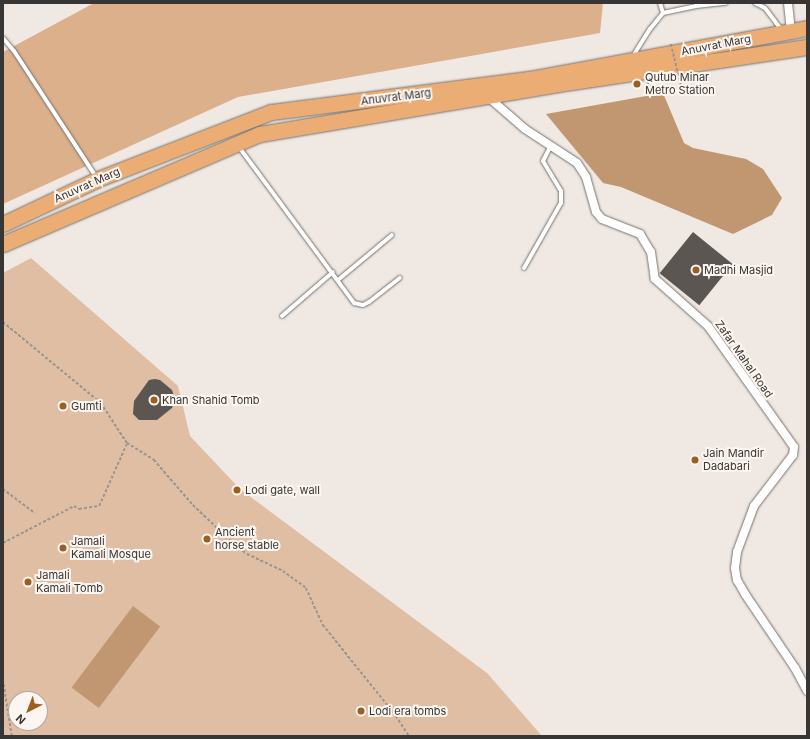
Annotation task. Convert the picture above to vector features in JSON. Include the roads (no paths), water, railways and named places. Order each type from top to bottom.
[{"type":"highway","name":"Anuvrat Marg","points":[[3,224],[98,179],[271,112],[522,80],[807,28]]},
{"type":"highway","name":"Anuvrat Marg","points":[[3,244],[260,134],[487,96],[807,47]]},
{"type":"street","points":[[787,32],[788,3]]},
{"type":"street","name":"Zafar Mahal Road","points":[[487,96],[525,129],[577,164],[583,170],[593,204],[602,219],[633,230],[647,243],[655,279],[698,316],[716,335],[741,375],[794,447],[793,455],[754,506],[737,552],[735,568],[737,580],[745,594],[795,668],[807,691]]},
{"type":"lane","points":[[660,3],[663,13]]},
{"type":"lane","points":[[630,61],[650,29],[663,13],[696,6],[726,3]]},
{"type":"lane","points":[[755,3],[765,8],[787,32]]},
{"type":"lane","points":[[765,8],[767,3]]},
{"type":"lane","points":[[3,38],[14,51],[98,179]]},
{"type":"lane","points":[[236,144],[354,302],[363,305],[400,278]]},
{"type":"lane","points":[[524,268],[561,203],[561,192],[543,161],[551,146]]},
{"type":"lane","points":[[338,280],[392,236]]},
{"type":"lane","points":[[282,316],[332,272]]},
{"type":"place","name":"Qutub Minar Metro Station","points":[[637,84]]},
{"type":"place","name":"Madhi Masjid","points":[[696,270]]},
{"type":"place","name":"Khan Shahid Tomb","points":[[154,400]]},
{"type":"place","name":"Gumti","points":[[63,406]]},
{"type":"place","name":"Jain Mandir Dadabari","points":[[695,460]]},
{"type":"place","name":"Lodi gate, wall","points":[[237,490]]},
{"type":"place","name":"Ancient horse stable","points":[[207,539]]},
{"type":"place","name":"Jamali Kamali Mosque","points":[[63,548]]},
{"type":"place","name":"Jamali Kamali Tomb","points":[[28,582]]},
{"type":"place","name":"Lodi era tombs","points":[[361,711]]}]
